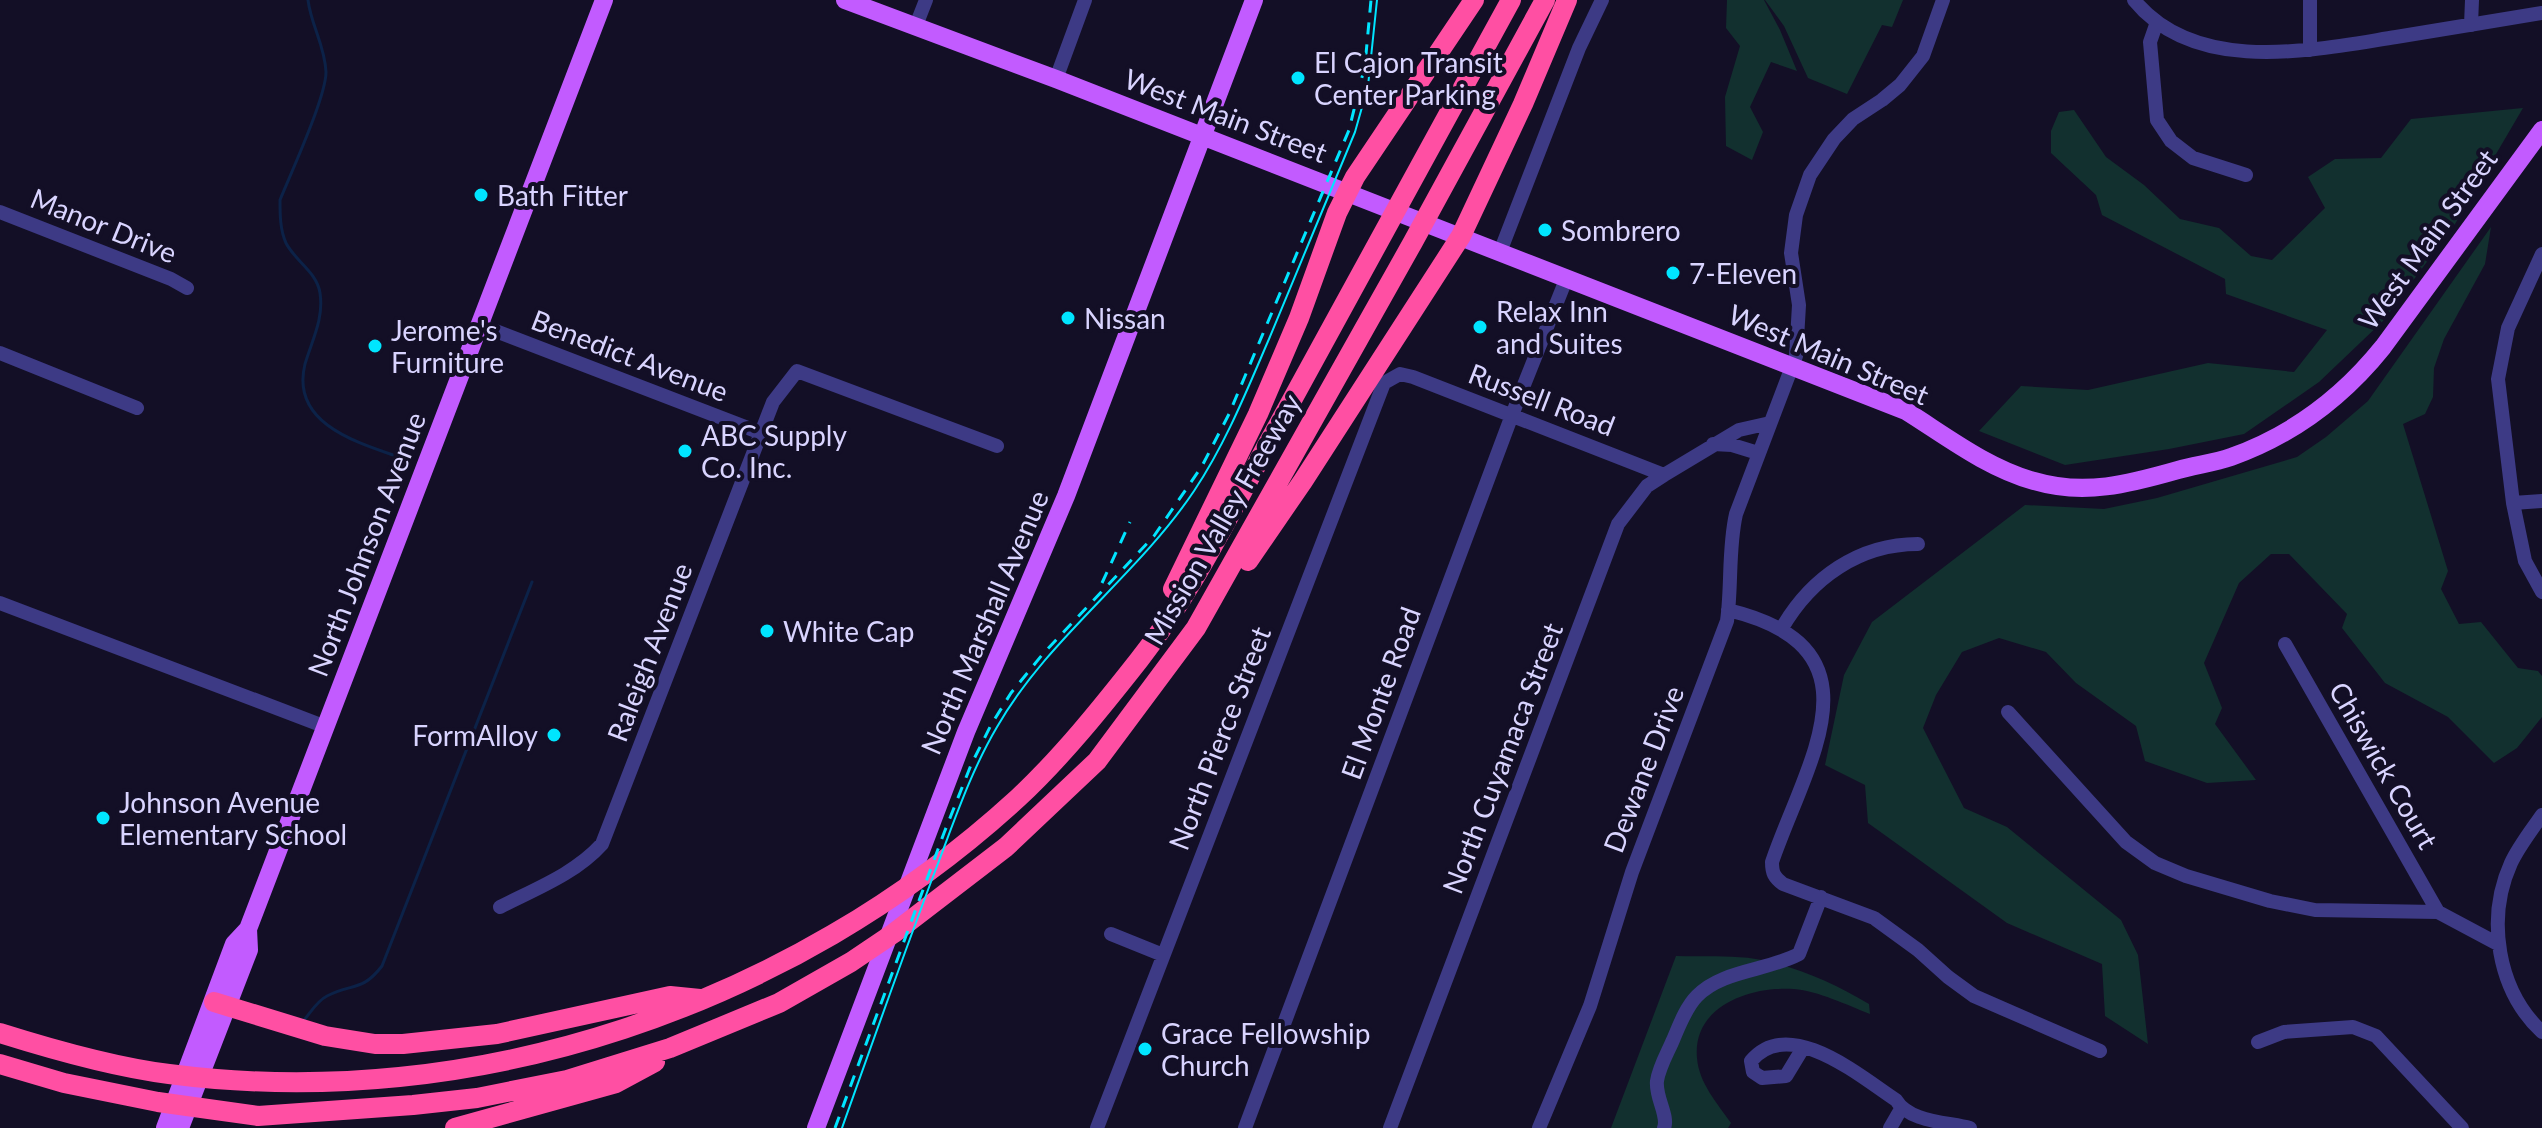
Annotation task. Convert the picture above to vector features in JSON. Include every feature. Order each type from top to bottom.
[{"type":"highway","points":[[1142,656],[1258,414],[1355,177],[1474,0]]},
{"type":"highway","name":"Mission Valley Freeway","points":[[0,1033],[164,1073],[208,1078],[359,1081],[457,1068],[536,1053],[645,1023],[708,999],[784,963],[862,919],[970,839],[1022,794],[1074,738],[1142,656],[1204,560],[1511,0]]},
{"type":"highway","name":"Mission Valley Freeway","points":[[0,1064],[64,1083],[158,1102],[258,1116],[477,1098],[567,1080],[670,1048],[779,1003],[851,962],[957,887],[1006,847],[1097,761],[1208,611],[1545,0]]},
{"type":"highway","points":[[1208,611],[1257,550],[1461,236],[1523,104],[1567,0]]},
{"type":"highway","points":[[220,1004],[325,1036],[375,1044],[403,1044],[497,1034],[670,996],[708,999]]},
{"type":"highway","points":[[0,1026],[26,1041]]},
{"type":"highway","points":[[455,1128],[616,1083],[724,1026]]},
{"type":"main road","name":"North Johnson Avenue","points":[[165,1128],[220,1004],[249,950],[248,929],[604,0]]},
{"type":"main road","name":"West Main Street","points":[[845,0],[1348,192],[1906,411],[1991,464],[2020,477],[2050,485],[2082,488],[2114,487],[2229,458],[2264,444],[2326,407],[2366,368],[2542,130]]},
{"type":"main road","name":"North Marshall Avenue","points":[[816,1128],[966,732],[1066,496],[1254,0]]},
{"type":"main road","name":"North Johnson Avenue","points":[[180,1128],[220,1004]]},
{"type":"street","points":[[915,28],[926,0]]},
{"type":"street","points":[[1056,79],[1085,0]]},
{"type":"street","points":[[1500,252],[1579,48],[1602,0]]},
{"type":"street","points":[[1770,423],[1793,368],[1799,305],[1791,253],[1796,215],[1810,175],[1834,139],[1853,119],[1900,85],[1923,56],[1943,0]]},
{"type":"street","points":[[2134,0],[2157,22],[2188,37],[2228,49],[2273,53],[2310,50],[2542,13]]},
{"type":"street","points":[[2310,0],[2310,50]]},
{"type":"street","points":[[2471,25],[2472,0]]},
{"type":"street","points":[[2157,22],[2150,42],[2157,120],[2171,141],[2193,158],[2246,175]]},
{"type":"street","name":"Manor Drive","points":[[0,212],[187,288]]},
{"type":"street","points":[[2542,254],[2508,328],[2498,390],[2513,503],[2525,561],[2542,592]]},
{"type":"street","name":"El Monte Road","points":[[1245,1128],[1512,415],[1567,277]]},
{"type":"street","name":"Benedict Avenue","points":[[480,325],[761,433]]},
{"type":"street","points":[[0,353],[137,408]]},
{"type":"street","name":"Raleigh Avenue","points":[[500,907],[569,872],[588,860],[602,844],[773,402],[797,371],[997,446]]},
{"type":"street","name":"Russell Road","points":[[1400,374],[1664,475]]},
{"type":"street","name":"North Pierce Street","points":[[1097,1128],[1384,383],[1400,374]]},
{"type":"street","name":"North Cuyamaca Street","points":[[1390,1128],[1618,524],[1647,486],[1713,443],[1739,430],[1770,423]]},
{"type":"street","name":"Dewane Drive","points":[[1539,1128],[1590,1006],[1632,872],[1718,647],[1728,610],[1730,539],[1736,514],[1770,423]]},
{"type":"street","points":[[1713,443],[1758,453]]},
{"type":"street","points":[[2513,503],[2542,501]]},
{"type":"street","points":[[1782,628],[1794,606],[1840,565],[1877,548],[1918,544]]},
{"type":"street","points":[[0,603],[326,727]]},
{"type":"street","points":[[1728,610],[1759,617],[1782,628],[1794,636],[1819,669],[1825,705],[1822,731],[1775,854],[1772,872],[1783,884],[1874,918],[1974,996],[2100,1051]]},
{"type":"street","name":"Chiswick Court","points":[[2285,644],[2438,912]]},
{"type":"street","points":[[2008,712],[2126,842],[2167,869],[2270,901],[2315,910],[2438,912],[2498,944]]},
{"type":"street","points":[[2542,815],[2517,851],[2506,876],[2499,903],[2498,944],[2511,987],[2525,1012],[2542,1032]]},
{"type":"street","points":[[1664,1128],[1666,1119],[1659,1104],[1657,1081],[1679,1025],[1694,999],[1709,985],[1799,954],[1821,897]]},
{"type":"street","points":[[1111,934],[1163,955]]},
{"type":"street","points":[[2258,1042],[2284,1032],[2353,1027],[2376,1036],[2461,1128]]},
{"type":"street","points":[[1803,1048],[1821,1051],[1832,1057],[1913,1115],[1970,1128]]},
{"type":"street","points":[[1890,1128],[1901,1109]]},
{"type":"green space","points":[[1727,0],[1764,0],[1797,71],[1771,62],[1750,107],[1763,132],[1752,160],[1726,146],[1725,97],[1740,46],[1726,28]]},
{"type":"green space","points":[[1765,0],[1903,0],[1892,27],[1882,25],[1847,94],[1808,78],[1784,26]]},
{"type":"green space","points":[[2523,108],[2455,224],[2383,321],[2319,382],[2244,434],[2065,465],[1979,431],[2021,386],[2088,390],[2208,363],[2294,372],[2327,330],[2226,294],[2225,279],[2102,215],[2096,195],[2051,153],[2051,131],[2059,112],[2074,110],[2106,157],[2144,185],[2180,219],[2219,228],[2251,256],[2272,260],[2325,208],[2308,177],[2335,159],[2381,158],[2411,119]]},
{"type":"green space","points":[[2491,227],[2485,264],[2444,339],[2434,368],[2433,397],[2425,414],[2403,424],[2448,571],[2441,589],[2459,624],[2481,622],[2518,668],[2538,671],[2542,676],[2542,717],[2517,748],[2494,763],[2448,717],[2385,683],[2342,628],[2347,614],[2289,554],[2271,554],[2239,583],[2204,663],[2222,708],[2215,724],[2256,780],[2207,783],[2145,761],[2136,726],[2076,683],[2046,652],[1999,638],[1962,652],[1936,695],[1923,728],[1964,808],[2007,827],[2121,920],[2138,955],[2148,1044],[2105,1016],[2102,964],[2007,923],[1868,823],[1865,785],[1825,765],[1844,675],[1872,622],[2025,505],[2104,509],[2157,498],[2297,457],[2326,437],[2368,401]]},
{"type":"green space","points":[[1676,956],[1760,959],[1784,966],[1822,979],[1857,997],[1869,1004],[1870,1014],[1803,990],[1777,989],[1743,996],[1714,1013],[1704,1025],[1698,1040],[1697,1058],[1701,1076],[1731,1123],[1728,1128],[1611,1128]]},
{"type":"waterway","points":[[308,0],[326,72],[314,116],[280,200],[281,227],[286,243],[315,279],[320,293],[319,321],[305,364],[303,386],[309,404],[320,419],[335,430],[410,461]]},
{"type":"waterway","points":[[304,1020],[323,998],[368,980],[382,966],[532,582]]},
{"type":"tram line","points":[[842,1128],[950,831],[971,778],[997,727],[1041,665],[1171,522],[1206,473],[1235,416],[1355,132],[1368,86],[1377,0]]},
{"type":"railway","points":[[835,1128],[944,833],[991,725],[1011,693],[1042,655],[1154,536],[1202,466],[1229,414],[1349,130],[1365,65],[1371,0]]},
{"type":"railway","points":[[1102,583],[1130,522]]},
{"type":"place","name":"El Cajon Transit Center Parking","points":[[1298,78]]},
{"type":"place","name":"Bath Fitter","points":[[481,195]]},
{"type":"place","name":"Sombrero","points":[[1545,230]]},
{"type":"place","name":"7-Eleven","points":[[1673,273]]},
{"type":"place","name":"Nissan","points":[[1068,318]]},
{"type":"place","name":"Relax Inn and Suites","points":[[1480,327]]},
{"type":"place","name":"Jerome's Furniture","points":[[375,346]]},
{"type":"place","name":"ABC Supply Co. Inc.","points":[[685,451]]},
{"type":"place","name":"White Cap","points":[[767,631]]},
{"type":"place","name":"FormAlloy","points":[[554,735]]},
{"type":"place","name":"Johnson Avenue Elementary School","points":[[103,818]]},
{"type":"place","name":"Grace Fellowship Church","points":[[1145,1049]]}]
